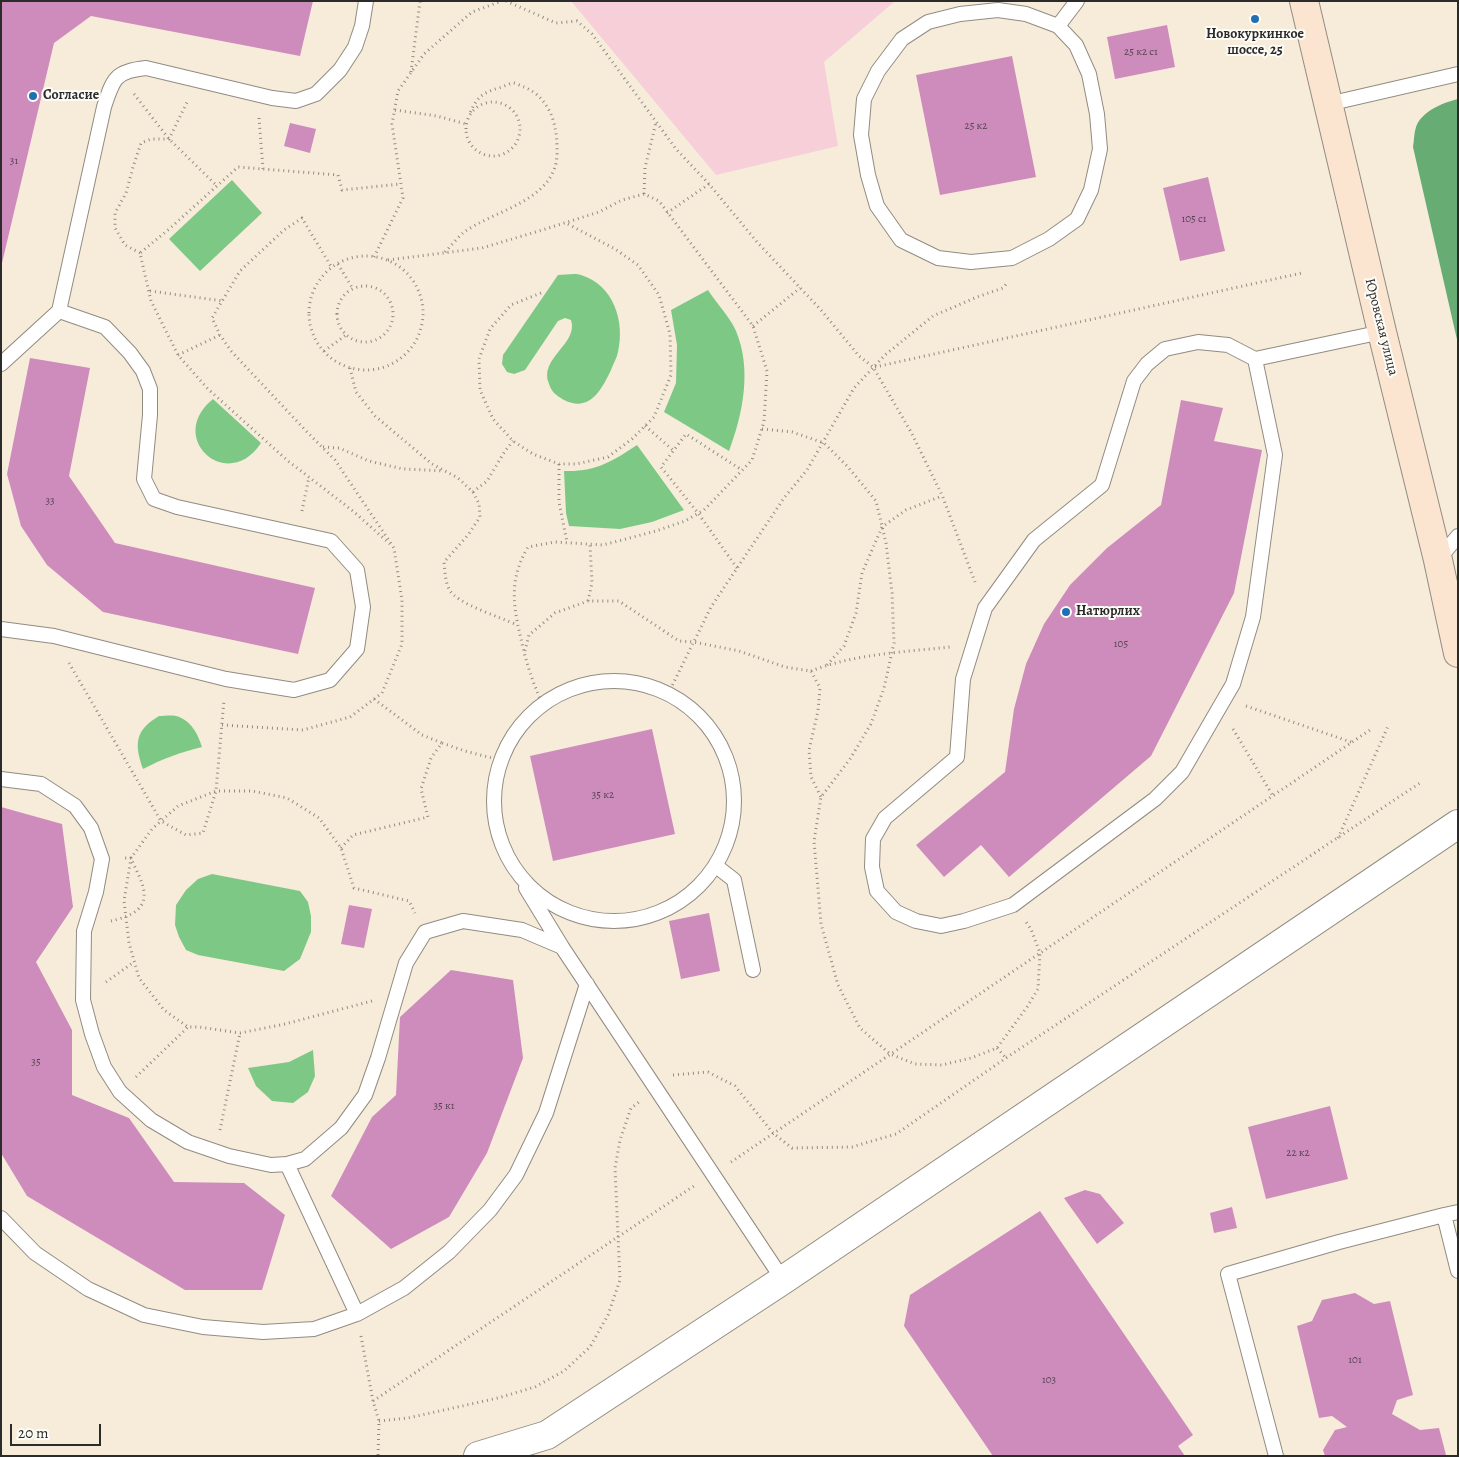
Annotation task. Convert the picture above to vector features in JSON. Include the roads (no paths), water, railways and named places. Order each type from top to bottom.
[{"type":"street","name":"Юровская улица","points":[[1304,1],[1438,560],[1458,653]]},
{"type":"street","points":[[478,1456],[547,1435],[783,1280],[1458,824]]},
{"type":"lane","points":[[1,364],[59,311],[104,107],[112,82],[127,70],[146,68],[272,98],[296,101],[316,94],[340,70],[355,47],[362,26],[366,1]]},
{"type":"lane","points":[[1058,26],[1077,1]]},
{"type":"lane","points":[[998,10],[1026,14],[1058,26],[1076,45],[1089,74],[1097,114],[1100,148],[1092,190],[1077,219],[1049,239],[1012,258],[971,262],[938,258],[902,240],[877,206],[868,175],[861,135],[864,98],[878,71],[902,39],[928,22],[960,14],[998,10]]},
{"type":"lane","points":[[1328,104],[1458,74]]},
{"type":"lane","points":[[1,629],[54,636],[226,679],[294,690],[330,680],[357,649],[363,607],[357,570],[331,541],[177,507],[154,499],[144,480],[150,415],[150,389],[143,372],[130,353],[105,327],[59,311]]},
{"type":"lane","points":[[1255,359],[1275,455],[1253,617],[1233,684],[1182,772],[1154,799],[1013,905],[964,921],[941,926],[916,921],[896,912],[877,891],[872,868],[874,839],[886,818],[957,756],[963,679],[985,608],[1034,540],[1102,485],[1134,381],[1147,364],[1165,349],[1198,342],[1228,345],[1255,359],[1382,332]]},
{"type":"lane","points":[[1438,560],[1458,536]]},
{"type":"lane","points":[[522,880],[560,910],[592,920],[636,920],[666,911],[692,893],[716,866],[729,837],[735,794],[727,758],[706,723],[689,704],[646,684],[620,680],[580,684],[542,703],[513,733],[500,760],[492,801],[499,839],[522,880],[562,947],[783,1280]]},
{"type":"lane","points":[[1,778],[41,784],[75,806],[91,828],[102,859],[96,892],[84,931],[83,1000],[92,1034],[104,1067],[120,1092],[151,1120],[188,1142],[215,1152],[271,1165],[287,1164],[305,1159],[341,1128],[365,1095],[406,963],[425,932],[463,921],[522,930],[562,947]]},
{"type":"lane","points":[[716,866],[734,880],[753,970]]},
{"type":"lane","points":[[1,1218],[35,1253],[88,1289],[144,1315],[204,1328],[263,1332],[314,1329],[357,1314],[404,1288],[449,1252],[490,1210],[516,1175],[546,1113],[587,984]]},
{"type":"lane","points":[[287,1164],[357,1314]]},
{"type":"lane","points":[[1276,1456],[1228,1274],[1339,1242],[1451,1214],[1458,1271]]},
{"type":"place","name":"Новокуркинкое шоссе, 25","points":[[1255,19]]},
{"type":"place","name":"Согласие","points":[[33,96]]},
{"type":"place","name":"Натюрлих","points":[[1066,612]]}]
